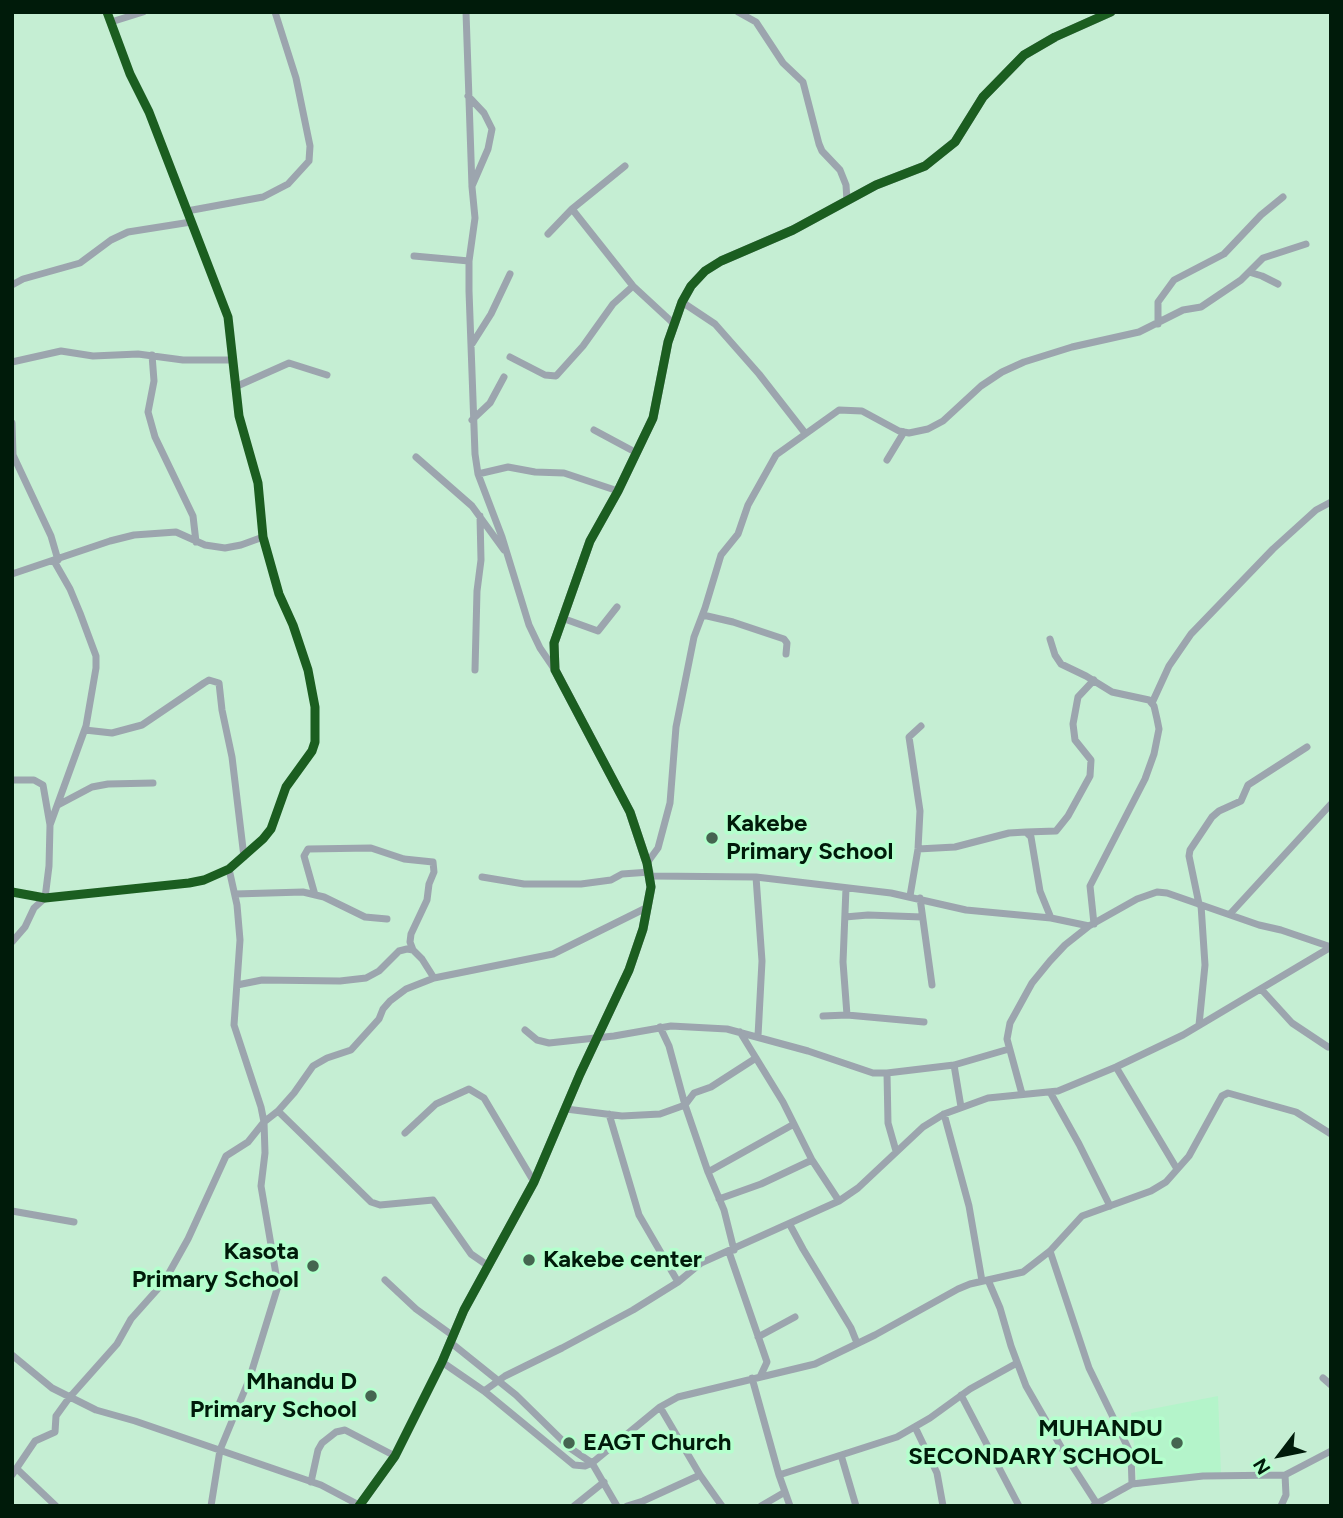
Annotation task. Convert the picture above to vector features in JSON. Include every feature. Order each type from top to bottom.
[{"type":"street","points":[[12,892],[45,898],[197,882],[229,869],[271,829],[286,787],[312,751],[316,729],[308,670],[279,594],[263,537],[258,483],[239,416],[228,317],[149,112],[130,74],[107,12]]},
{"type":"street","points":[[111,22],[142,12]]},
{"type":"street","points":[[187,211],[263,197],[288,184],[309,161],[310,146],[296,78],[275,12]]},
{"type":"street","points":[[12,1355],[52,1388],[96,1410],[312,1482],[359,1505],[395,1456],[487,1265],[534,1182],[629,971],[648,907],[649,870],[630,812],[529,625],[509,556],[478,474],[472,420],[470,261],[475,225],[466,12]]},
{"type":"street","points":[[738,12],[756,22],[783,63],[803,82],[819,145],[840,170],[846,184],[846,201]]},
{"type":"street","points":[[555,670],[554,643],[562,618],[590,541],[618,491],[656,409],[673,323],[691,286],[705,271],[721,261],[793,230],[876,186],[925,166],[945,153],[983,97],[1024,55],[1055,37],[1111,12]]},
{"type":"street","points":[[468,96],[484,113],[492,129],[488,149],[472,187]]},
{"type":"street","points":[[548,234],[572,209],[625,166]]},
{"type":"street","points":[[1158,324],[1158,302],[1174,280],[1224,254],[1261,215],[1283,197]]},
{"type":"street","points":[[572,209],[633,286],[673,323]]},
{"type":"street","points":[[12,285],[31,276],[80,263],[111,240],[128,232],[191,222]]},
{"type":"street","points":[[649,870],[658,849],[670,803],[681,695],[694,636],[720,558],[738,534],[748,505],[772,461],[782,450],[839,410],[862,411],[891,428],[904,432],[935,426],[991,379],[1024,362],[1072,347],[1139,332],[1182,310],[1206,305],[1263,258],[1306,244]]},
{"type":"street","points":[[414,256],[470,261]]},
{"type":"street","points":[[1249,272],[1278,284]]},
{"type":"street","points":[[471,345],[491,314],[510,274]]},
{"type":"street","points":[[510,357],[545,375],[556,376],[583,346],[613,304],[633,286]]},
{"type":"street","points":[[682,302],[715,324],[805,433]]},
{"type":"street","points":[[12,362],[61,352],[93,356],[152,355],[183,360],[233,360]]},
{"type":"street","points":[[152,355],[153,381],[148,412],[155,437],[193,516],[197,542]]},
{"type":"street","points":[[235,387],[289,363],[327,375]]},
{"type":"street","points":[[472,420],[490,403],[504,377]]},
{"type":"street","points":[[12,423],[13,456],[51,536],[56,561],[96,656],[93,695],[85,730],[50,825]]},
{"type":"street","points":[[594,430],[635,452]]},
{"type":"street","points":[[887,460],[904,432]]},
{"type":"street","points":[[416,457],[480,516],[509,556]]},
{"type":"street","points":[[478,474],[508,467],[564,473],[618,491]]},
{"type":"street","points":[[1152,703],[1169,666],[1191,634],[1273,549],[1316,510],[1331,502]]},
{"type":"street","points":[[475,670],[477,591],[481,560],[480,516]]},
{"type":"street","points":[[12,574],[110,541],[155,533],[176,533],[197,542],[225,548],[263,537]]},
{"type":"street","points":[[562,618],[598,631],[618,607]]},
{"type":"street","points":[[703,615],[784,639],[787,643],[786,654]]},
{"type":"street","points":[[1051,639],[1060,663],[1111,692],[1147,699],[1152,703],[1159,729],[1154,754],[1140,788],[1090,886],[1091,925]]},
{"type":"street","points":[[85,730],[112,733],[142,725],[204,683],[215,680],[219,683],[232,757],[244,857]]},
{"type":"street","points":[[918,849],[955,846],[1009,833],[1056,831],[1068,816],[1090,776],[1090,755],[1077,744],[1073,735],[1078,697],[1094,680]]},
{"type":"street","points":[[910,896],[918,849],[919,792],[909,736],[921,726]]},
{"type":"street","points":[[1199,1025],[1205,956],[1200,904],[1189,856],[1191,850],[1212,817],[1241,801],[1248,785],[1307,747]]},
{"type":"street","points":[[12,780],[42,782],[50,825],[45,898],[34,908],[26,928],[12,942]]},
{"type":"street","points":[[57,806],[92,788],[108,784],[153,783]]},
{"type":"street","points":[[1230,914],[1331,804]]},
{"type":"street","points":[[1026,832],[1031,837],[1040,891],[1051,918]]},
{"type":"street","points":[[315,895],[304,856],[308,849],[371,848],[404,859],[432,863],[434,872],[427,900],[410,942],[434,978]]},
{"type":"street","points":[[211,1506],[220,1450],[249,1380],[278,1286],[261,1185],[265,1153],[264,1122],[234,1025],[240,940],[229,869]]},
{"type":"street","points":[[482,877],[524,884],[581,884],[611,880],[622,874],[649,870],[757,877],[910,896],[966,910],[1051,918],[1091,925]]},
{"type":"street","points":[[757,877],[762,961],[758,1036]]},
{"type":"street","points":[[846,888],[844,970],[847,1015]]},
{"type":"street","points":[[234,894],[290,891],[315,895],[365,917],[387,919]]},
{"type":"street","points":[[484,1391],[498,1381],[606,1325],[678,1282],[701,1263],[839,1201],[858,1188],[923,1126],[944,1114],[988,1098],[1058,1091],[1116,1067],[1183,1035],[1331,947],[1167,893],[1157,892],[1137,898],[1091,925],[1060,949],[1032,983],[1010,1023],[1007,1039],[1023,1094]]},
{"type":"street","points":[[920,898],[932,985]]},
{"type":"street","points":[[56,1506],[15,1472],[35,1441],[55,1432],[56,1416],[69,1398],[117,1344],[131,1319],[164,1282],[188,1239],[226,1156],[244,1146],[264,1122],[278,1111],[313,1066],[327,1058],[344,1054],[360,1042],[396,995],[434,978],[553,954],[648,907]]},
{"type":"street","points":[[845,918],[868,915],[922,917]]},
{"type":"street","points":[[237,985],[262,980],[340,981],[366,978],[380,971],[399,951],[413,950]]},
{"type":"street","points":[[1261,989],[1292,1023],[1328,1047]]},
{"type":"street","points":[[822,1016],[847,1015],[923,1022]]},
{"type":"street","points":[[526,1030],[537,1040],[549,1042],[614,1036],[660,1027],[718,1028],[758,1036],[873,1073],[954,1065],[1009,1049]]},
{"type":"street","points":[[660,1027],[669,1046],[685,1105],[719,1199],[732,1251],[767,1362],[756,1377],[779,1475],[790,1506]]},
{"type":"street","points":[[740,1032],[812,1160],[839,1201]]},
{"type":"street","points":[[566,1109],[622,1116],[647,1116],[685,1105],[694,1093],[711,1087],[756,1058]]},
{"type":"street","points":[[954,1065],[961,1107]]},
{"type":"street","points":[[1116,1067],[1177,1170]]},
{"type":"street","points":[[887,1073],[888,1123],[896,1152]]},
{"type":"street","points":[[405,1133],[436,1104],[469,1089],[484,1098],[534,1182]]},
{"type":"street","points":[[1050,1091],[1110,1206]]},
{"type":"street","points":[[442,1362],[484,1391],[574,1465],[585,1466],[660,1408],[687,1394],[815,1364],[958,1289],[1023,1272],[1050,1251],[1082,1216],[1159,1186],[1189,1156],[1222,1096],[1228,1093],[1296,1112],[1331,1134]]},
{"type":"street","points":[[278,1111],[371,1202],[380,1205],[428,1198],[433,1200],[471,1254],[487,1265]]},
{"type":"street","points":[[609,1114],[639,1215],[678,1282]]},
{"type":"street","points":[[944,1114],[969,1206],[985,1281],[1000,1308],[1026,1386],[1095,1505],[1132,1483],[1203,1476],[1285,1475],[1331,1451]]},
{"type":"street","points":[[708,1172],[794,1124]]},
{"type":"street","points":[[719,1199],[761,1184],[812,1160]]},
{"type":"street","points":[[12,1211],[74,1222]]},
{"type":"street","points":[[790,1224],[851,1328],[857,1343]]},
{"type":"street","points":[[1050,1251],[1089,1368],[1131,1454],[1132,1483]]},
{"type":"street","points":[[385,1280],[536,1413],[570,1448],[592,1463],[617,1506]]},
{"type":"street","points":[[758,1337],[795,1317]]},
{"type":"street","points":[[779,1475],[877,1445],[915,1427],[961,1395],[1017,1363]]},
{"type":"street","points":[[1323,1378],[1331,1385]]},
{"type":"street","points":[[961,1395],[1019,1506]]},
{"type":"street","points":[[660,1408],[722,1506]]},
{"type":"street","points":[[915,1427],[937,1473],[943,1506]]},
{"type":"street","points":[[312,1482],[321,1443],[336,1432],[345,1430],[395,1456]]},
{"type":"street","points":[[841,1455],[856,1506]]},
{"type":"street","points":[[627,1506],[700,1475]]},
{"type":"street","points":[[1281,1506],[1286,1495],[1285,1475]]},
{"type":"street","points":[[574,1506],[604,1482]]},
{"type":"street","points":[[761,1506],[785,1492]]},
{"type":"shaded area","name":"MUHANDU SECONDARY SCHOOL","points":[[1218,1396],[1221,1473],[1137,1480],[1131,1413]]},
{"type":"cycle path","points":[[12,892],[45,898],[189,883],[204,880],[229,869],[271,829],[286,787],[312,751],[315,742],[315,707],[308,670],[279,594],[263,537],[258,483],[239,416],[228,317],[149,112],[130,74],[107,12]]},
{"type":"cycle path","points":[[359,1506],[395,1456],[442,1362],[464,1310],[534,1182],[580,1074],[629,970],[643,929],[651,887],[647,863],[630,812],[555,670],[554,643],[590,541],[618,491],[653,418],[668,342],[682,302],[691,286],[705,271],[721,261],[793,230],[876,185],[925,166],[955,142],[983,97],[1024,55],[1055,37],[1111,12]]},
{"type":"place","name":"Kakebe Primary School","points":[[712,838]]},
{"type":"place","name":"Kakebe center","points":[[529,1260]]},
{"type":"place","name":"Kasota Primary School","points":[[313,1266]]},
{"type":"place","name":"Mhandu D Primary School","points":[[371,1396]]},
{"type":"place","name":"EAGT Church","points":[[569,1443]]},
{"type":"place","name":"MUHANDU SECONDARY SCHOOL","points":[[1177,1443]]}]
